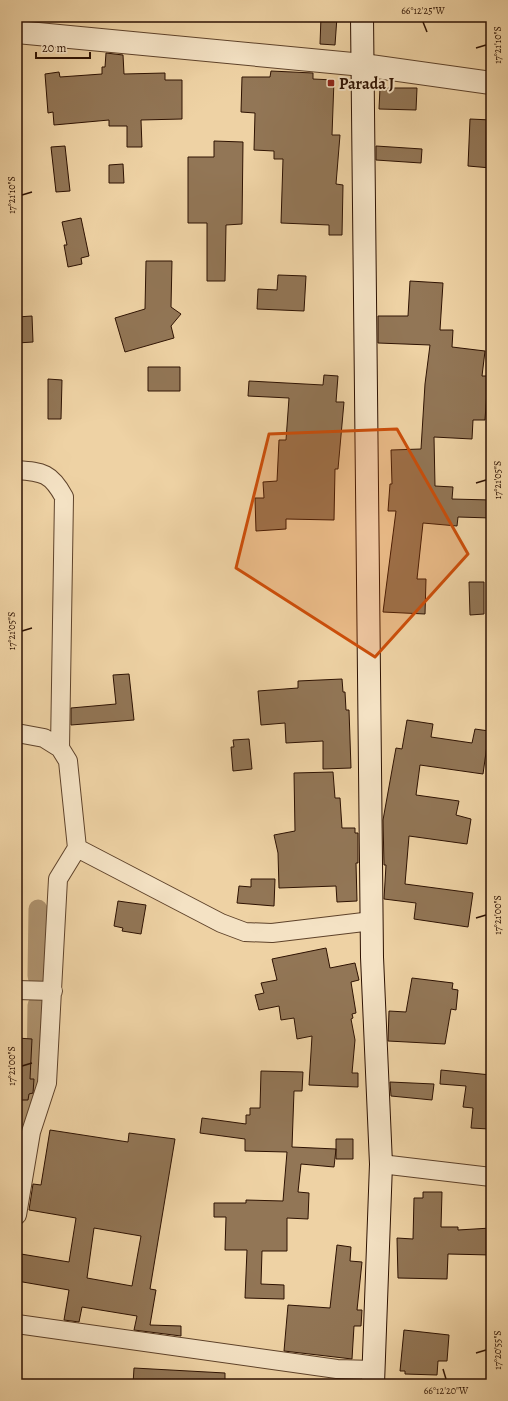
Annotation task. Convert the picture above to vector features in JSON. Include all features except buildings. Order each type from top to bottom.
[{"type":"main road","points":[[362,17],[372,957],[381,1164],[374,1377]]},
{"type":"main road","points":[[17,32],[363,64],[491,83]]},
{"type":"street","points":[[17,470],[36,471],[55,481],[64,497],[60,748]]},
{"type":"street","points":[[17,733],[44,738],[60,748],[68,761],[77,848],[58,878],[47,1083],[31,1132],[17,1215]]},
{"type":"street","points":[[77,848],[221,923],[245,932],[272,933],[372,921]]},
{"type":"street","points":[[17,990],[52,991]]},
{"type":"street","points":[[381,1164],[491,1177]]},
{"type":"street","points":[[17,1324],[329,1368],[374,1377]]},
{"type":"highlighted area","points":[[397,429],[468,554],[375,657],[236,568],[269,434]]},
{"type":"waterway","points":[[37,976],[38,909]]},
{"type":"waterway","points":[[17,1160],[36,1082],[37,1005]]},
{"type":"place","name":"Parada J","points":[[331,83]]}]
